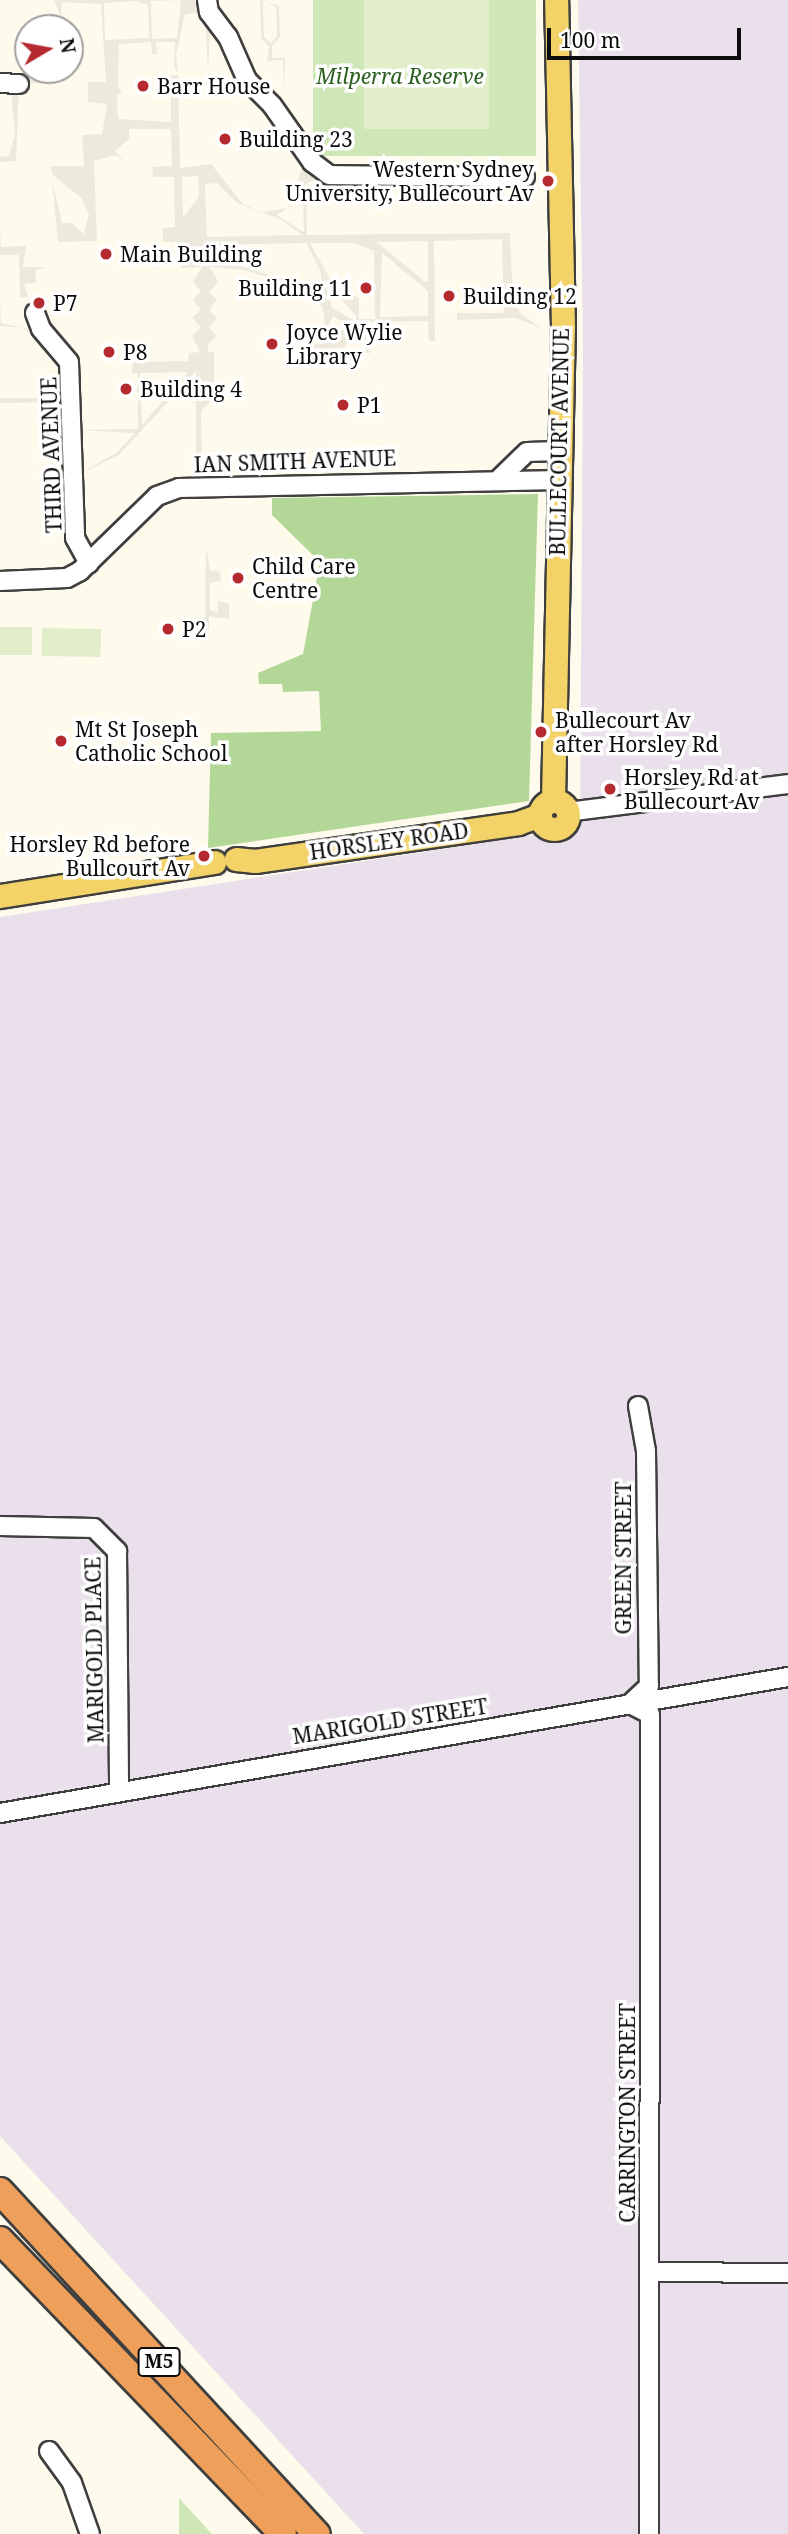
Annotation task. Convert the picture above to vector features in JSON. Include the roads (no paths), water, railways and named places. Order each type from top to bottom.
[{"type":"highway","name":"M5","points":[[0,2192],[317,2534]]},
{"type":"highway","name":"M5","points":[[0,2240],[283,2534]]},
{"type":"main road","name":"BULLECOURT AVENUE","points":[[553,809],[563,327],[556,0]]},
{"type":"main road","name":"HORSLEY ROAD","points":[[0,896],[225,861],[255,861],[519,823],[553,809]]},
{"type":"street","points":[[207,0],[209,12],[228,37],[247,80],[272,106],[312,162],[329,174],[525,177]]},
{"type":"street","name":"THIRD AVENUE","points":[[35,313],[40,329],[69,362],[75,538],[89,563]]},
{"type":"street","points":[[500,478],[527,452],[559,452]]},
{"type":"street","name":"IAN SMITH AVENUE","points":[[0,581],[67,578],[89,563],[157,496],[179,488],[500,478],[559,480]]},
{"type":"street","name":"HORSLEY ROAD","points":[[553,809],[788,784]]},
{"type":"street","name":"GREEN STREET","points":[[630,1704],[649,1686],[646,1451],[638,1406]]},
{"type":"street","name":"MARIGOLD PLACE","points":[[0,1526],[94,1528],[117,1551],[119,1791]]},
{"type":"street","name":"MARIGOLD STREET","points":[[0,1812],[788,1677]]},
{"type":"street","name":"CARRINGTON STREET","points":[[630,1704],[650,1714],[649,2534]]},
{"type":"street","points":[[650,2272],[788,2273]]},
{"type":"street","points":[[48,2451],[72,2483],[90,2534]]},
{"type":"place","name":"Barr House","points":[[143,86]]},
{"type":"place","name":"Building 23","points":[[225,139]]},
{"type":"place","name":"Western Sydney University, Bullecourt Av","points":[[548,181]]},
{"type":"place","name":"Main Building","points":[[106,254]]},
{"type":"place","name":"Building 11","points":[[366,288]]},
{"type":"place","name":"Building 12","points":[[449,296]]},
{"type":"place","name":"P7","points":[[39,303]]},
{"type":"place","name":"Joyce Wylie Library","points":[[272,344]]},
{"type":"place","name":"P8","points":[[109,352]]},
{"type":"place","name":"Building 4","points":[[126,389]]},
{"type":"place","name":"P1","points":[[343,405]]},
{"type":"place","name":"Child Care Centre","points":[[238,578]]},
{"type":"place","name":"P2","points":[[168,629]]},
{"type":"place","name":"Bullecourt Av after Horsley Rd","points":[[541,732]]},
{"type":"place","name":"Mt St Joseph Catholic School","points":[[61,741]]},
{"type":"place","name":"Horsley Rd at Bullecourt Av","points":[[610,789]]},
{"type":"place","name":"Horsley Rd before Bullcourt Av","points":[[204,856]]},
{"type":"park label","name":"Milperra Reserve","points":[[400,76]]}]
